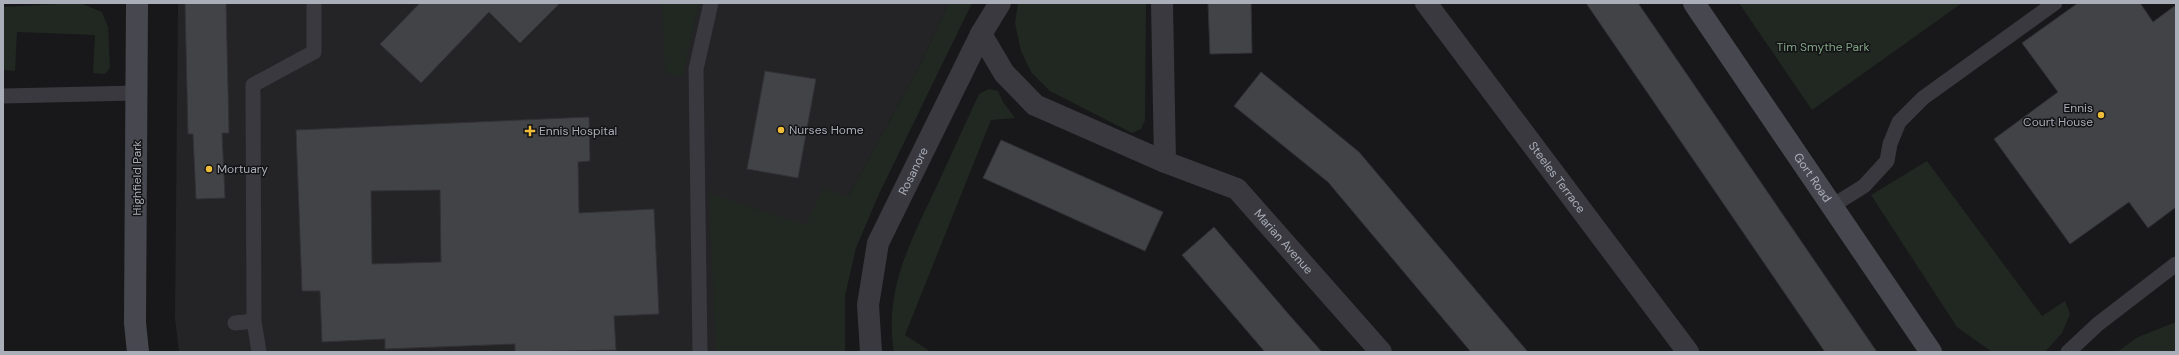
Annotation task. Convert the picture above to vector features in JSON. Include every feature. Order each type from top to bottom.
[{"type":"main road","name":"Highfield Park","points":[[137,3],[135,323],[138,352]]},
{"type":"main road","name":"Gort Road","points":[[1694,3],[1931,352]]},
{"type":"street","name":"Rosanore","points":[[871,352],[868,305],[878,243],[981,34],[1000,3]]},
{"type":"street","points":[[1162,3],[1164,162]]},
{"type":"street","name":"Steeles Terrace","points":[[1426,3],[1688,352]]},
{"type":"street","name":"Marian Avenue","points":[[981,34],[1004,73],[1035,104],[1164,162],[1237,189],[1381,352]]},
{"type":"lane","points":[[259,352],[254,321],[253,85],[314,52],[314,3]]},
{"type":"lane","points":[[700,352],[696,69],[711,3]]},
{"type":"lane","points":[[1832,206],[1864,186],[1887,162],[1890,144],[1899,122],[1923,98],[2055,3]]},
{"type":"lane","points":[[3,96],[137,93]]},
{"type":"lane","points":[[2068,352],[2098,324],[2176,264]]},
{"type":"lane","points":[[235,323],[254,321]]},
{"type":"shaded area","name":"Ennis Hospital","points":[[178,3],[949,3],[920,65],[848,197],[786,352],[179,352],[175,319]]},
{"type":"green space","points":[[80,3],[102,12],[108,27],[110,68],[105,74],[93,73],[95,35],[17,32],[15,71],[4,70],[3,7]]},
{"type":"green space","points":[[662,3],[699,3],[682,77],[665,72]]},
{"type":"green space","points":[[949,3],[972,3],[879,194],[856,248],[845,296],[845,352],[716,352],[709,193],[806,225],[823,188],[848,197],[920,65]]},
{"type":"green space","points":[[1018,3],[1146,3],[1145,120],[1141,129],[1132,133],[1050,91],[1031,72],[1021,51],[1015,23]]},
{"type":"green space","name":"Tim Smythe Park","points":[[1739,3],[1962,3],[1812,110]]},
{"type":"green space","points":[[989,89],[998,91],[1003,102],[1015,118],[991,120],[905,335],[931,352],[894,352],[892,330],[893,309],[901,269],[916,230],[979,94]]},
{"type":"green space","points":[[1927,161],[2042,316],[2065,301],[2070,314],[2062,333],[2045,352],[1992,352],[1957,327],[1871,195]]},
{"type":"green space","points":[[2176,322],[2176,352],[2117,352],[2138,337]]},
{"type":"building","points":[[185,3],[226,3],[229,133],[222,133],[225,198],[196,199],[193,134],[188,134]]},
{"type":"building","points":[[420,3],[560,3],[520,43],[489,12],[421,83],[380,44]]},
{"type":"building","points":[[1208,3],[1251,3],[1252,53],[1210,54]]},
{"type":"building","points":[[1586,3],[1638,3],[1877,352],[1825,352]]},
{"type":"building","name":"Ennis Court House","points":[[2078,3],[2140,3],[2153,22],[2176,5],[2176,207],[2148,228],[2129,202],[2070,244],[1994,139],[2058,92],[2022,43]]},
{"type":"building","name":"Nurses Home","points":[[765,71],[816,79],[798,178],[747,169]]},
{"type":"building","points":[[1261,72],[1359,152],[1528,352],[1471,352],[1328,182],[1234,106]]},
{"type":"building","points":[[589,117],[590,161],[578,162],[579,213],[654,209],[659,314],[614,316],[616,350],[515,352],[515,344],[385,349],[385,339],[322,342],[320,291],[302,291],[296,130]],"holes":[[[440,190],[441,262],[372,264],[371,191]]]},
{"type":"building","points":[[1001,140],[1163,212],[1145,251],[983,178]]},
{"type":"building","points":[[1214,227],[1322,352],[1265,352],[1182,255]]},
{"type":"place","name":"Ennis Court House","points":[[2101,115]]},
{"type":"place","name":"Nurses Home","points":[[781,130]]},
{"type":"place","name":"Ennis Hospital","points":[[530,131]]},
{"type":"place","name":"Mortuary","points":[[209,169]]}]
